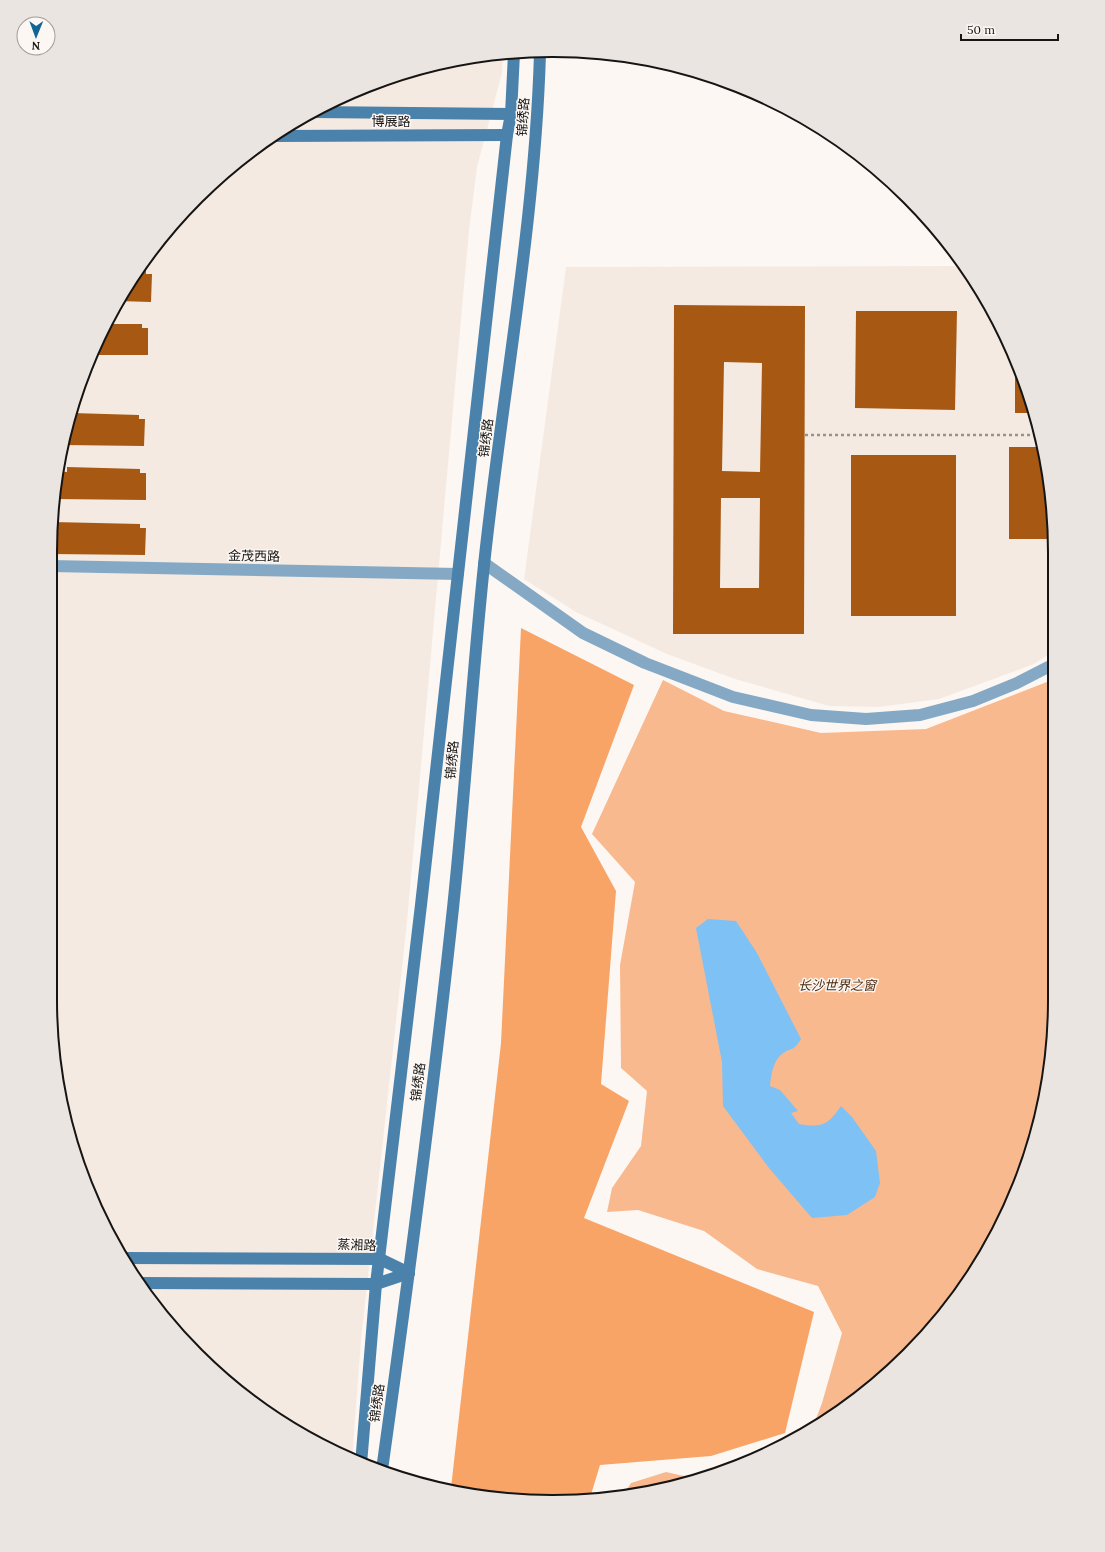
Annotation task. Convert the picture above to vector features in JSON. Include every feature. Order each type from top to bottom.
[{"type":"main road","name":"锦绣路","points":[[383,1465],[410,1273],[453,908],[484,563],[532,190],[540,57]]},
{"type":"main road","name":"锦绣路","points":[[362,1456],[376,1284],[507,135],[511,114],[514,59]]},
{"type":"main road","name":"博展路","points":[[325,112],[511,114]]},
{"type":"main road","name":"博展路","points":[[285,136],[507,135]]},
{"type":"main road","name":"蒸湘路","points":[[130,1258],[380,1259],[410,1273]]},
{"type":"main road","points":[[147,1283],[376,1284],[410,1273]]},
{"type":"street","points":[[484,563],[583,633],[645,664],[733,697],[811,715],[866,719],[920,715],[973,701],[1017,683],[1048,667]]},
{"type":"street","name":"金茂西路","points":[[57,566],[458,574]]},
{"type":"path","points":[[805,435],[1033,435]]},
{"type":"shaded area","points":[[503,60],[502,73],[477,167],[469,230],[407,922],[361,1340],[353,1452],[305,1429],[277,1411],[251,1393],[202,1350],[159,1301],[123,1247],[108,1219],[83,1159],[67,1096],[61,1064],[58,1032],[57,552],[61,488],[74,424],[83,393],[108,333],[123,305],[159,251],[202,202],[251,159],[305,123],[333,108],[393,83],[424,74],[488,61]]},
{"type":"shaded area","points":[[956,266],[982,305],[997,333],[1022,393],[1031,424],[1044,488],[1047,520],[1048,655],[1034,664],[939,699],[879,707],[829,706],[735,679],[667,654],[576,612],[524,579],[566,267]]},
{"type":"shaded area","points":[[521,628],[634,685],[581,827],[616,891],[601,1084],[629,1101],[584,1218],[814,1312],[785,1433],[711,1456],[600,1465],[591,1493],[552,1495],[520,1494],[488,1491],[451,1484],[501,1043]]},
{"type":"green space","name":"长沙世界之窗","points":[[663,680],[724,711],[821,733],[926,729],[1048,682],[1047,1032],[1044,1064],[1038,1096],[1022,1159],[997,1219],[982,1247],[946,1301],[903,1350],[879,1372],[854,1393],[816,1419],[842,1333],[818,1286],[757,1269],[704,1231],[638,1210],[607,1212],[612,1188],[641,1146],[647,1091],[621,1068],[620,965],[635,882],[592,834]]},
{"type":"green space","points":[[666,1472],[686,1476],[627,1489],[631,1483]]},
{"type":"water","points":[[708,919],[736,921],[757,953],[801,1039],[794,1048],[782,1054],[776,1060],[770,1086],[780,1090],[798,1111],[791,1113],[799,1124],[813,1126],[824,1124],[841,1106],[852,1117],[876,1151],[880,1183],[875,1197],[847,1215],[812,1218],[769,1168],[723,1106],[722,1062],[696,928]]},
{"type":"building","points":[[146,270],[146,274],[152,274],[151,302],[125,301]]},
{"type":"building","points":[[674,305],[805,306],[804,634],[673,634]],"holes":[[[724,362],[762,363],[760,472],[722,471]],[[721,498],[760,498],[759,588],[720,588]]]},
{"type":"building","points":[[856,311],[957,311],[955,410],[855,408]]},
{"type":"building","points":[[113,324],[142,324],[142,328],[148,328],[148,355],[98,355]]},
{"type":"building","points":[[1015,376],[1028,413],[1015,413]]},
{"type":"building","points":[[77,413],[139,415],[139,419],[145,419],[144,446],[69,445]]},
{"type":"building","points":[[1009,447],[1036,447],[1044,488],[1048,539],[1009,539]]},
{"type":"building","points":[[851,455],[956,455],[956,616],[851,616]]},
{"type":"building","points":[[67,467],[140,469],[140,473],[146,473],[146,500],[60,499],[64,472],[67,472]]},
{"type":"building","points":[[58,522],[140,524],[140,528],[146,528],[145,555],[57,554]]}]
